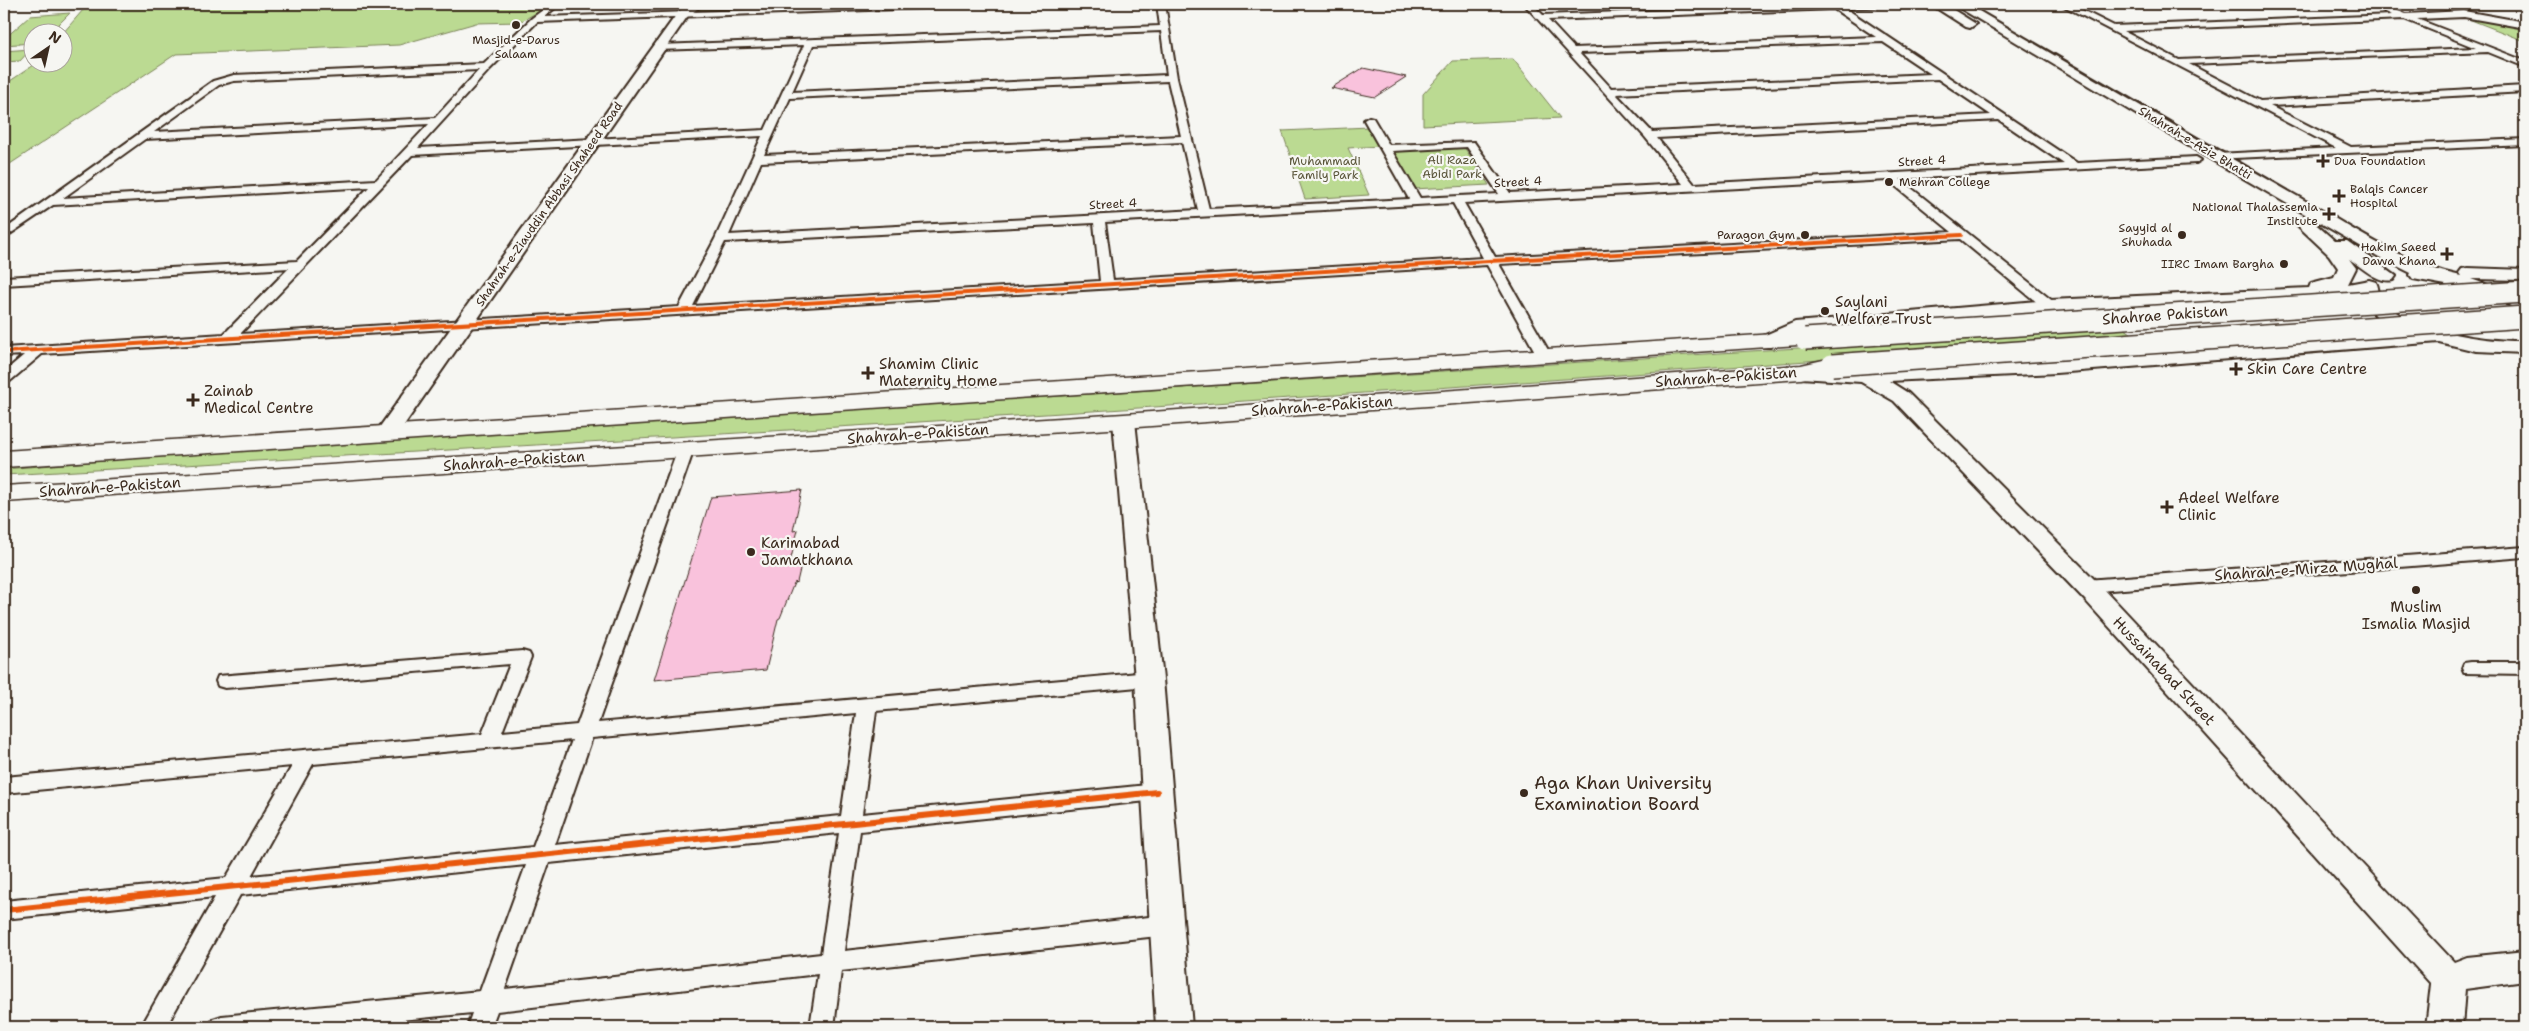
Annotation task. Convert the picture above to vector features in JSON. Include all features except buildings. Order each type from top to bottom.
[{"type":"highway","name":"Shahrae Pakistan","points":[[1805,339],[2525,292]]},
{"type":"highway","name":"Shahrae Pakistan","points":[[1832,365],[2525,317]]},
{"type":"highway","name":"Shahrah-e-Pakistan","points":[[4,459],[1805,339]]},
{"type":"highway","name":"Shahrah-e-Pakistan","points":[[4,494],[1124,421],[1801,372],[1832,365]]},
{"type":"main road","name":"Shahrah-e-Ziauddin Abbasi Shaheed Road","points":[[387,433],[683,14],[697,4]]},
{"type":"main road","name":"Shahrah-e-Aziz Bhatti","points":[[1936,4],[2304,223],[2362,258],[2387,276]]},
{"type":"main road","name":"Shahrah-e-Aziz Bhatti","points":[[1958,4],[2217,157],[2355,236],[2434,277]]},
{"type":"main road","points":[[2180,299],[2310,289],[2341,281],[2346,274],[2344,262],[2304,223]]},
{"type":"main road","points":[[2355,236],[2420,260],[2457,270],[2490,275],[2525,277]]},
{"type":"main road","points":[[2519,350],[2474,344],[2438,336],[2417,328],[2384,311],[2374,303],[2368,295],[2368,288],[2374,281],[2387,276],[2434,277],[2492,290],[2525,305]]},
{"type":"main road","points":[[2466,283],[2525,277]]},
{"type":"main road","points":[[1763,343],[1795,328],[2050,306],[2313,293],[2368,288]]},
{"type":"main road","points":[[1801,372],[1866,376],[2066,366],[2438,336]]},
{"type":"main road","points":[[2377,342],[2459,349],[2525,365]]},
{"type":"main road","points":[[1901,397],[1917,373]]},
{"type":"main road","name":"Hussainabad Street","points":[[1901,397],[2086,586],[2449,980]]},
{"type":"main road","points":[[1124,421],[1148,679],[1174,1027]]},
{"type":"main road","points":[[2444,1027],[2449,980],[2467,972],[2525,966]]},
{"type":"street","points":[[228,338],[409,152],[487,67],[535,20],[556,4]]},
{"type":"street","points":[[535,20],[981,4]]},
{"type":"street","points":[[1161,4],[1172,78],[1204,213]]},
{"type":"street","points":[[1528,4],[1649,135],[1691,187]]},
{"type":"street","points":[[1630,4],[1641,14]]},
{"type":"street","points":[[1729,4],[1737,10]]},
{"type":"street","points":[[1541,18],[1834,4],[1889,4]]},
{"type":"street","points":[[1834,4],[2076,167]]},
{"type":"street","points":[[2064,4],[2350,151]]},
{"type":"street","points":[[2372,4],[2525,64]]},
{"type":"street","points":[[2113,29],[2464,14],[2525,25]]},
{"type":"street","points":[[660,48],[1166,28]]},
{"type":"street","points":[[1571,51],[1886,39]]},
{"type":"street","points":[[684,310],[721,239],[810,42]]},
{"type":"street","points":[[2178,62],[2487,50]]},
{"type":"street","points":[[4,235],[140,136],[216,83],[224,80],[487,67]]},
{"type":"street","points":[[1608,91],[1941,76]]},
{"type":"street","points":[[786,96],[1172,78]]},
{"type":"street","points":[[2258,104],[2525,89]]},
{"type":"street","points":[[1649,135],[2003,118]]},
{"type":"street","points":[[1369,120],[1416,201]]},
{"type":"street","points":[[140,136],[438,121]]},
{"type":"street","points":[[409,152],[769,133]]},
{"type":"street","points":[[757,159],[1187,139]]},
{"type":"street","points":[[2217,157],[2524,143]]},
{"type":"street","points":[[1386,148],[1470,144],[1506,196]]},
{"type":"street","name":"Street 4","points":[[721,239],[2196,160]]},
{"type":"street","points":[[1891,176],[2050,306]]},
{"type":"street","points":[[50,202],[376,184]]},
{"type":"street","points":[[1456,199],[1489,261],[1545,357]]},
{"type":"street","points":[[1099,218],[1106,284]]},
{"type":"street","points":[[4,352],[466,322],[1961,235]]},
{"type":"street","points":[[4,281],[300,264]]},
{"type":"street","points":[[4,379],[38,350]]},
{"type":"street","name":"Hussainabad Street","points":[[1866,376],[1901,397]]},
{"type":"street","points":[[479,1027],[686,450]]},
{"type":"street","name":"Shahrah-e-Mirza Mughal","points":[[2086,586],[2525,552]]},
{"type":"street","points":[[225,681],[522,657],[489,740]]},
{"type":"street","points":[[2471,668],[2525,668]]},
{"type":"street","points":[[4,785],[1148,679]]},
{"type":"street","points":[[822,1027],[867,705]]},
{"type":"street","points":[[153,1027],[307,757]]},
{"type":"street","points":[[4,910],[1157,792]]},
{"type":"street","points":[[222,1027],[488,1001],[1167,926]]},
{"type":"green space","points":[[110,4],[552,4],[520,22],[476,23],[399,45],[176,54],[4,168],[4,85],[24,72],[72,72],[72,23],[83,10]]},
{"type":"green space","points":[[697,4],[981,4],[683,14]]},
{"type":"green space","points":[[2431,4],[2514,4],[2525,8],[2447,10]]},
{"type":"green space","points":[[70,13],[61,22],[23,22],[30,16]]},
{"type":"green space","points":[[2461,16],[2525,28],[2525,41]]},
{"type":"green space","points":[[22,23],[22,44],[4,45],[4,39]]},
{"type":"green space","points":[[22,50],[22,59],[20,61],[4,62],[4,51]]},
{"type":"green space","points":[[1513,59],[1560,118],[1423,125],[1423,94],[1453,61]]},
{"type":"green space","name":"Muhammadi Family Park","points":[[1369,127],[1379,146],[1348,148],[1369,195],[1305,199],[1282,131]]},
{"type":"green space","name":"Ali Raza Abidi Park","points":[[1464,147],[1489,185],[1413,189],[1393,150]]},
{"type":"green space","points":[[2122,327],[2134,335],[1336,395],[537,445],[4,475],[4,469],[271,447]]},
{"type":"cycle path","points":[[4,352],[1489,261],[1961,235]]},
{"type":"cycle path","points":[[4,910],[1157,792]]},
{"type":"place","name":"Masjid-e-Darus Salaam","points":[[516,25]]},
{"type":"place","name":"Dua Foundation","points":[[2323,161]]},
{"type":"place","name":"Mehran College","points":[[1889,182]]},
{"type":"place","name":"Balqis Cancer Hospital","points":[[2339,196]]},
{"type":"place","name":"National Thalassemia Institute","points":[[2329,214]]},
{"type":"place","name":"Paragon Gym","points":[[1805,235]]},
{"type":"place","name":"Sayyid al Shuhada","points":[[2182,235]]},
{"type":"place","name":"Hakim Saeed Dawa Khana","points":[[2447,254]]},
{"type":"place","name":"IIRC Imam Bargha","points":[[2284,264]]},
{"type":"place","name":"Saylani Welfare Trust","points":[[1825,311]]},
{"type":"place","name":"Skin Care Centre","points":[[2236,369]]},
{"type":"place","name":"Shamim Clinic Maternity Home","points":[[868,373]]},
{"type":"place","name":"Zainab Medical Centre","points":[[193,400]]},
{"type":"place","name":"Adeel Welfare Clinic","points":[[2167,507]]},
{"type":"place","name":"Karimabad Jamatkhana","points":[[751,552]]},
{"type":"place","name":"Muslim Ismalia Masjid","points":[[2416,590]]},
{"type":"place","name":"Aga Khan University Examination Board","points":[[1524,793]]}]
